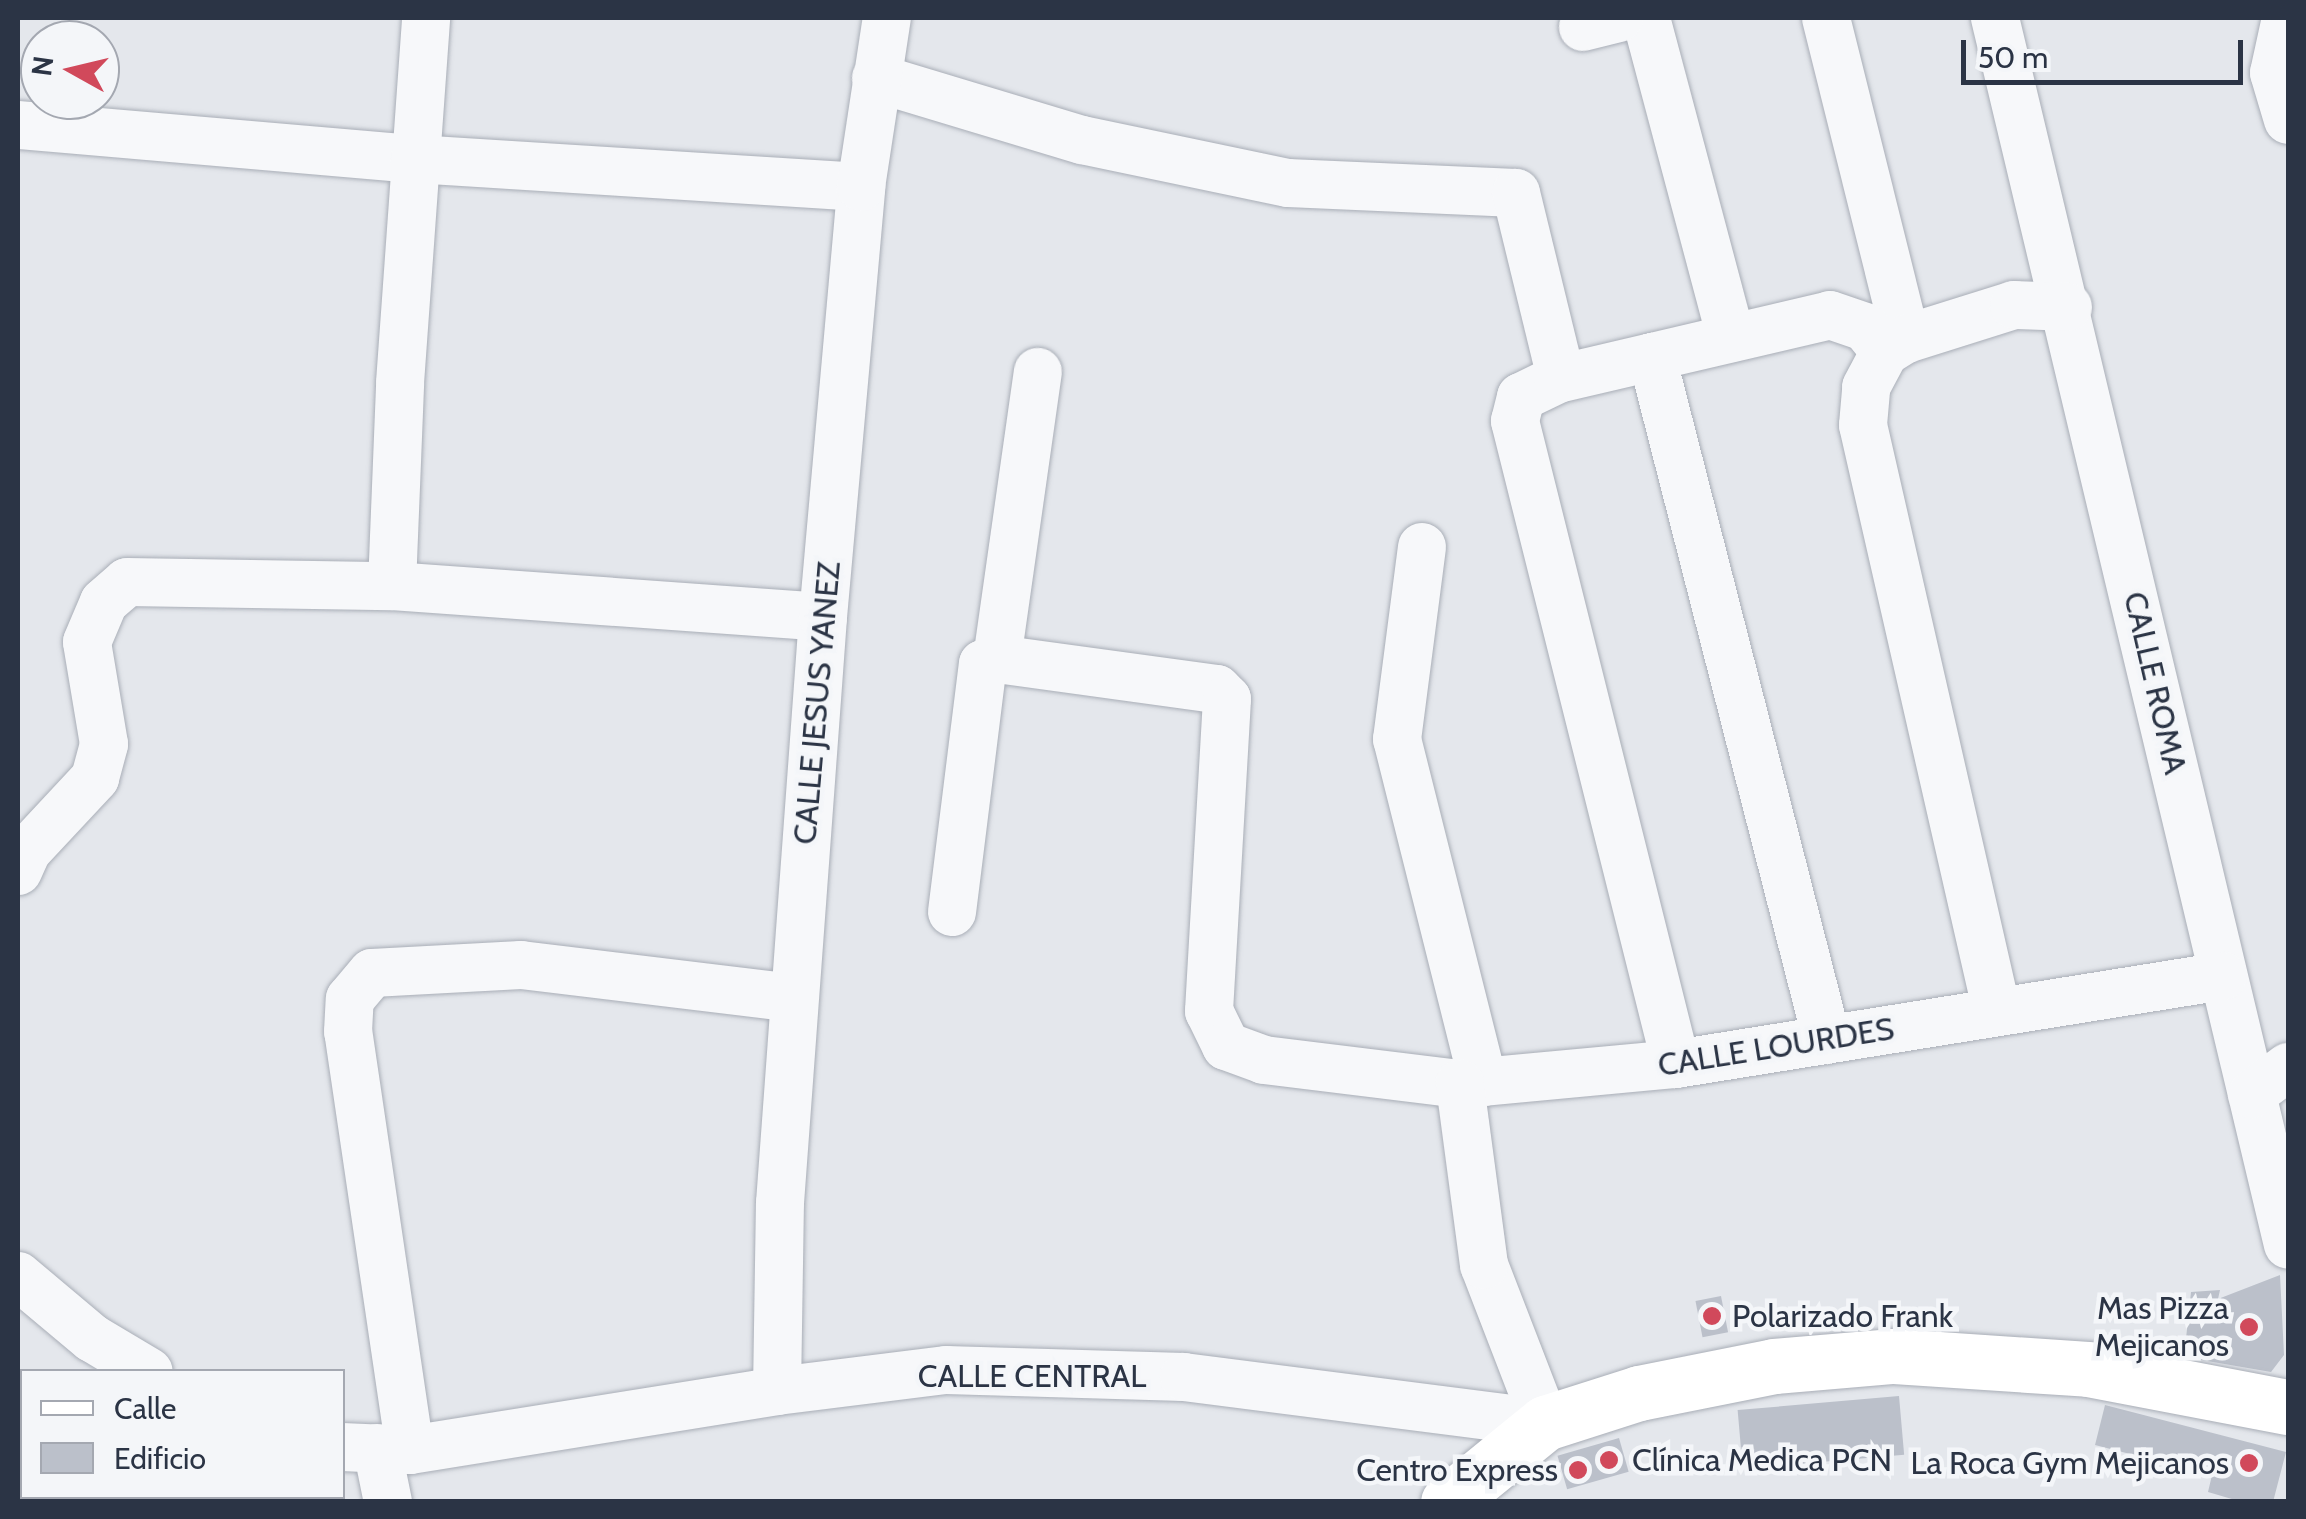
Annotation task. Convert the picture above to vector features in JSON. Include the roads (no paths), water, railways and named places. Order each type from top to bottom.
[{"type":"main road","points":[[1448,1502],[1545,1423],[1639,1393],[1774,1366],[1894,1356],[2088,1368],[2288,1408]]},
{"type":"street","points":[[392,586],[426,18]]},
{"type":"street","name":"CALLE JESUS YANEZ","points":[[777,1391],[780,1203],[823,617],[861,187],[887,18]]},
{"type":"street","points":[[1646,18],[1731,338]]},
{"type":"street","points":[[1826,18],[1896,346]]},
{"type":"street","name":"CALLE ROMA","points":[[1995,18],[2068,307],[2224,976],[2270,1080],[2288,1244]]},
{"type":"street","points":[[2286,18],[2274,72],[2288,120]]},
{"type":"street","points":[[876,78],[1082,140],[1288,183],[1516,193],[1562,378]]},
{"type":"street","points":[[18,124],[416,159],[861,187]]},
{"type":"street","points":[[1997,1012],[1863,426],[1866,387],[1896,346],[2014,305],[2068,307]]},
{"type":"street","points":[[1676,1064],[1515,422],[1521,397],[1562,378],[1830,315],[1865,327],[1896,346]]},
{"type":"street","points":[[1652,357],[1826,1040]]},
{"type":"street","points":[[952,912],[984,664],[997,660],[1038,372]]},
{"type":"street","points":[[1422,547],[1397,739],[1471,1083],[1484,1265],[1545,1423]]},
{"type":"street","points":[[18,871],[27,851],[96,778],[104,744],[87,642],[104,602],[127,582],[392,586],[823,617]]},
{"type":"street","name":"CALLE LOURDES","points":[[997,660],[1218,688],[1227,699],[1209,1011],[1226,1046],[1264,1060],[1471,1083],[1676,1064],[2224,976]]},
{"type":"street","points":[[388,1502],[376,1448],[348,1032],[350,999],[372,973],[521,965],[794,998]]},
{"type":"street","points":[[18,1276],[92,1338],[144,1369]]},
{"type":"street","name":"CALLE CENTRAL","points":[[376,1448],[946,1370],[1184,1377],[1545,1423]]},
{"type":"place","name":"Polarizado Frank","points":[[1712,1316]]},
{"type":"place","name":"Mas Pizza Mejicanos","points":[[2249,1327]]},
{"type":"place","name":"Clínica Medica PCN","points":[[1609,1460]]},
{"type":"place","name":"La Roca Gym Mejicanos","points":[[2249,1463]]},
{"type":"place","name":"Centro Express","points":[[1578,1470]]}]
